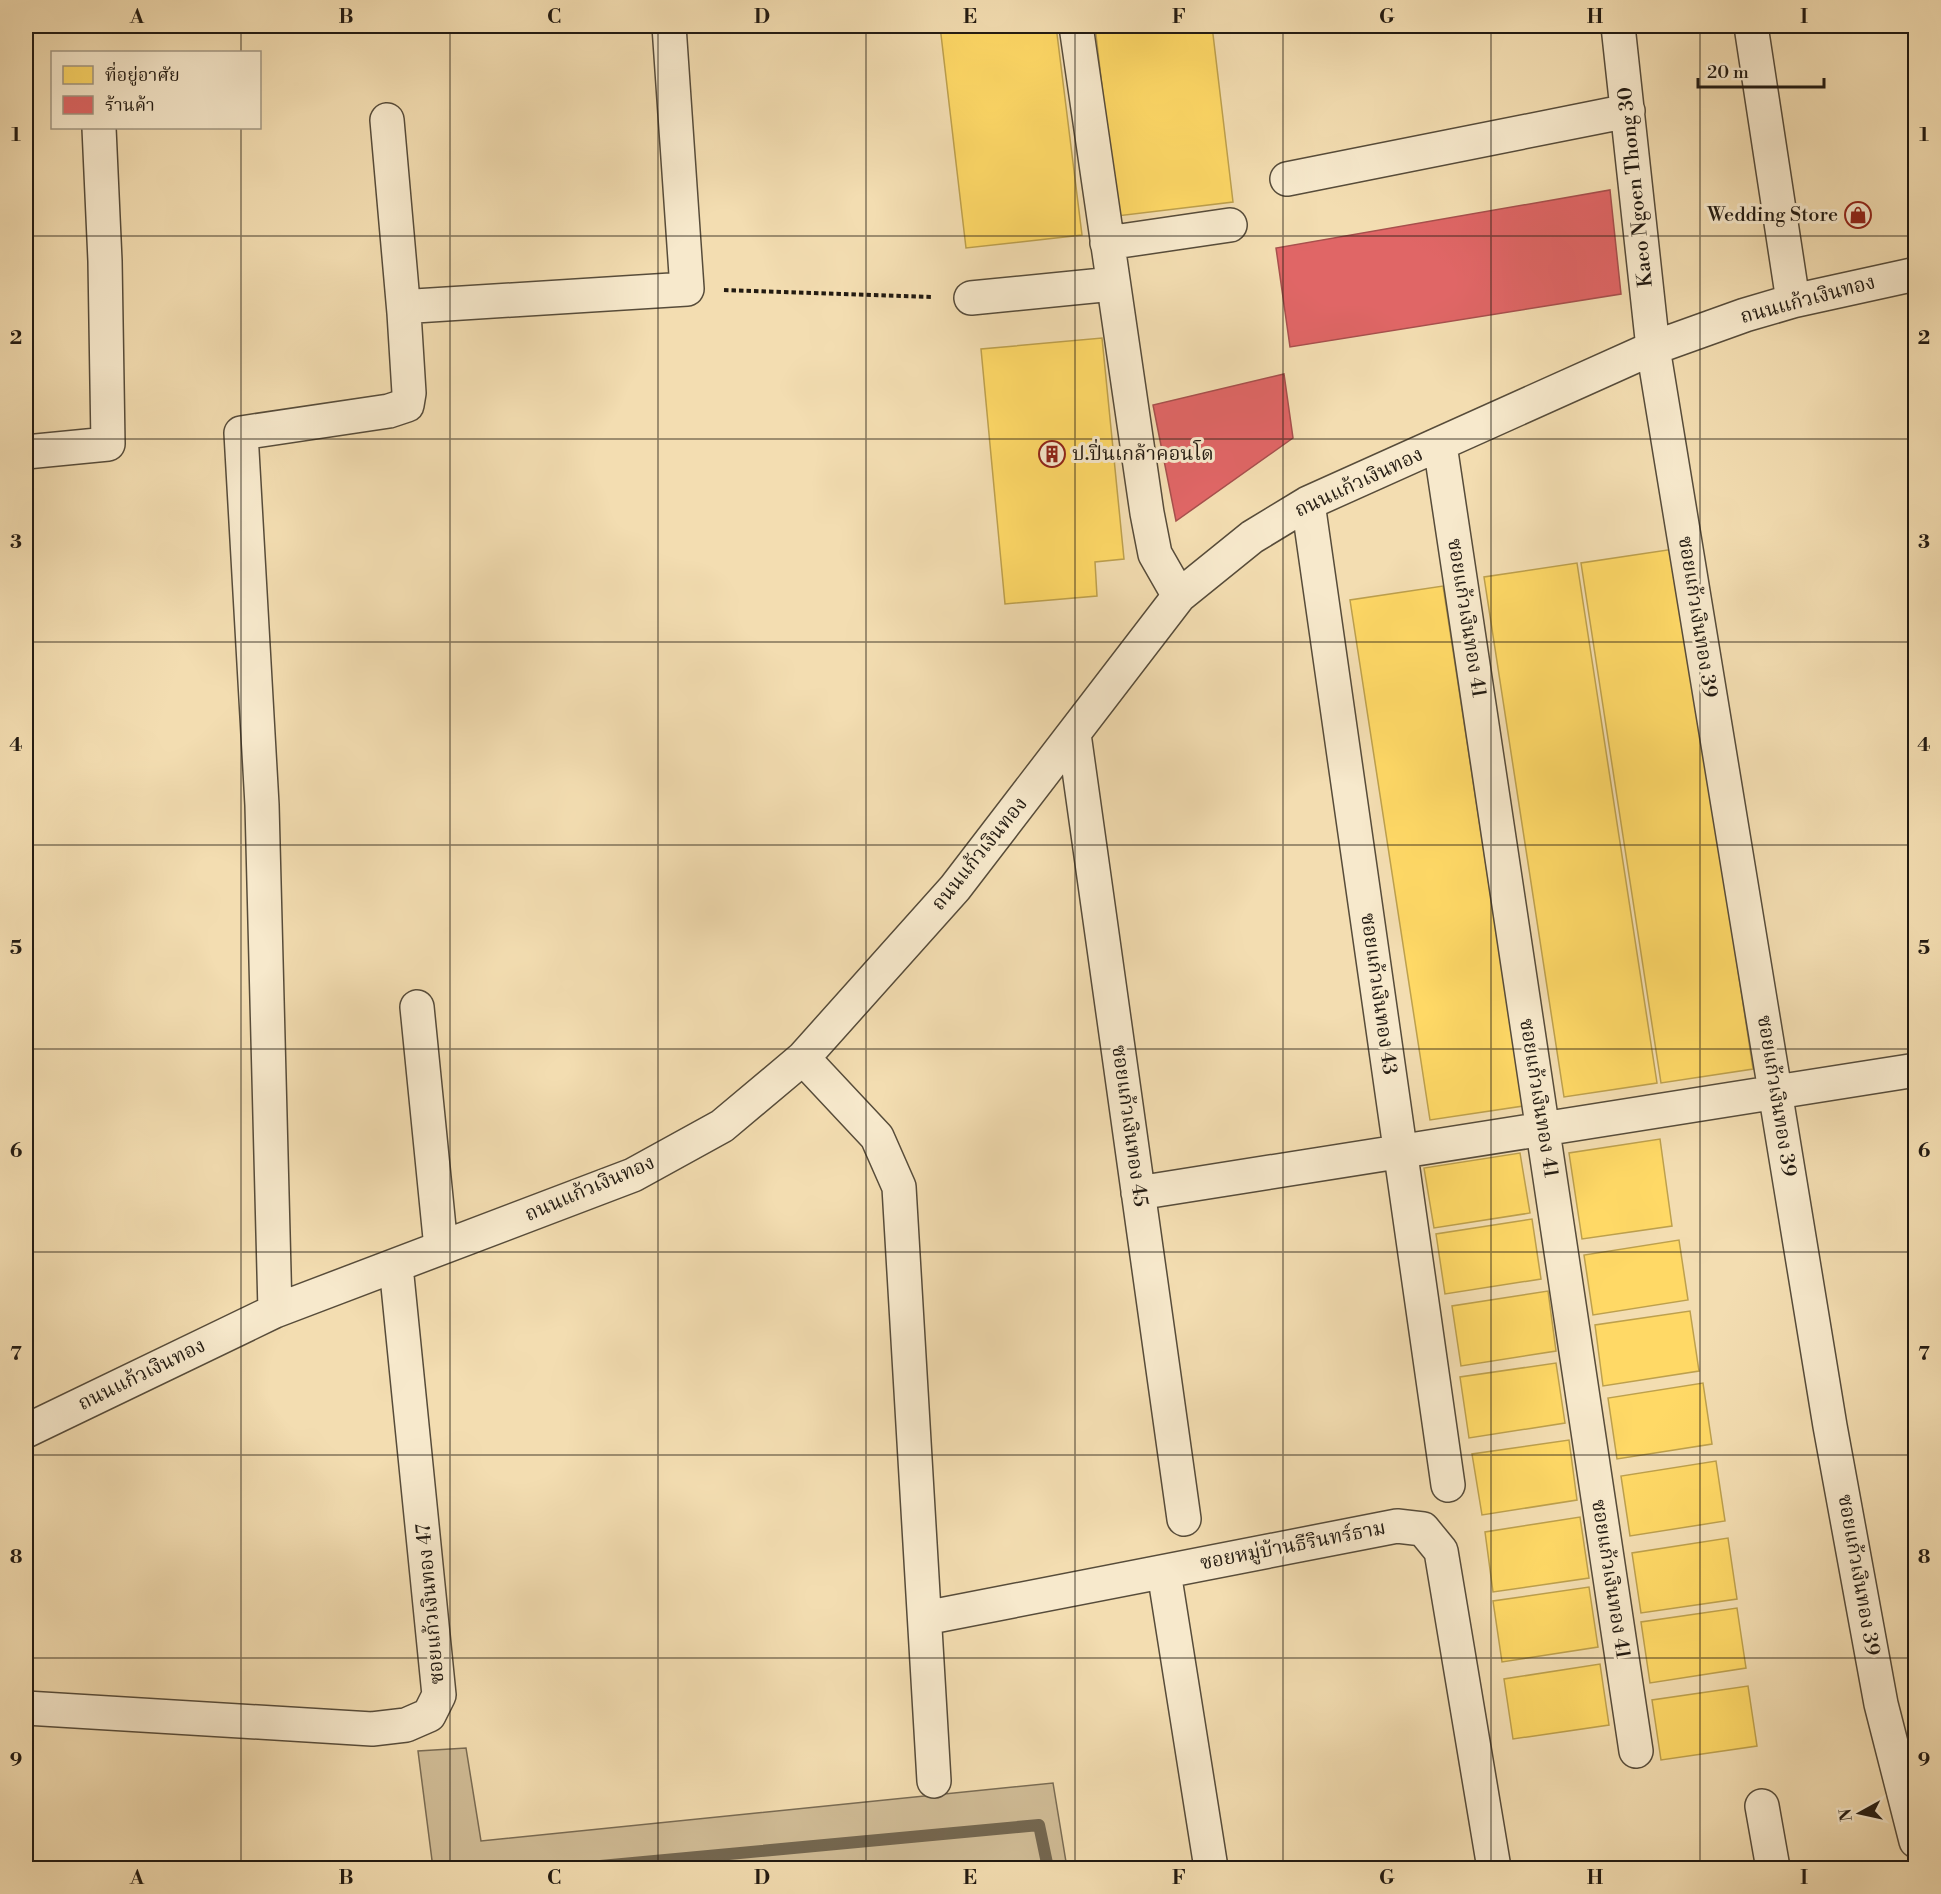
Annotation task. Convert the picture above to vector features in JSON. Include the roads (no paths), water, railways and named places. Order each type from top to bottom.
[{"type":"street","points":[[404,313],[415,306],[687,289],[669,26]]},
{"type":"street","points":[[1076,26],[1151,534],[1155,554],[1179,596]]},
{"type":"street","name":"Kaeo Ngoen Thong 30","points":[[1618,26],[1653,348]]},
{"type":"street","points":[[1751,26],[1793,301]]},
{"type":"street","points":[[1287,179],[1628,111]]},
{"type":"street","points":[[275,1311],[262,805],[241,433],[389,411],[406,405],[409,393],[404,313],[387,120]]},
{"type":"street","points":[[26,452],[108,444],[105,261],[99,129]]},
{"type":"street","points":[[1107,243],[1230,225]]},
{"type":"street","name":"ถนนแก้วเงินทอง","points":[[26,1431],[275,1311],[633,1175],[722,1126],[803,1058],[955,888],[1179,596],[1252,537],[1308,503],[1653,348],[1745,315],[1793,301],[1916,274]]},
{"type":"street","points":[[971,298],[1113,284]]},
{"type":"street","name":"ซอยแก้วเงินทอง 39","points":[[1653,348],[1830,1426],[1881,1704],[1916,1841]]},
{"type":"street","name":"ซอยแก้วเงินทอง 41","points":[[1440,445],[1636,1751]]},
{"type":"street","name":"ซอยแก้วเงินทอง 43","points":[[1308,503],[1448,1485]]},
{"type":"street","name":"ซอยแก้วเงินทอง 45","points":[[1074,734],[1184,1519]]},
{"type":"street","points":[[417,1007],[441,1248]]},
{"type":"street","points":[[803,1058],[877,1137],[898,1187],[934,1781]]},
{"type":"street","points":[[1138,1193],[1916,1070]]},
{"type":"street","name":"ซอยแก้วเงินทอง 47","points":[[26,1708],[372,1729],[406,1725],[429,1714],[439,1695],[396,1266]]},
{"type":"street","name":"ซอยหมู่บ้านธีรินทร์ธาม","points":[[925,1618],[1397,1526],[1423,1529],[1441,1551],[1494,1869]]},
{"type":"street","points":[[1164,1572],[1211,1869]]},
{"type":"street","points":[[1762,1806],[1773,1869]]},
{"type":"waterway","points":[[579,1868],[1039,1825],[1048,1868]]},
{"type":"place","name":"Wedding Store","points":[[1858,215]]},
{"type":"place","name":"ป.ปิ่นเกล้าคอนโด","points":[[1052,454]]}]
